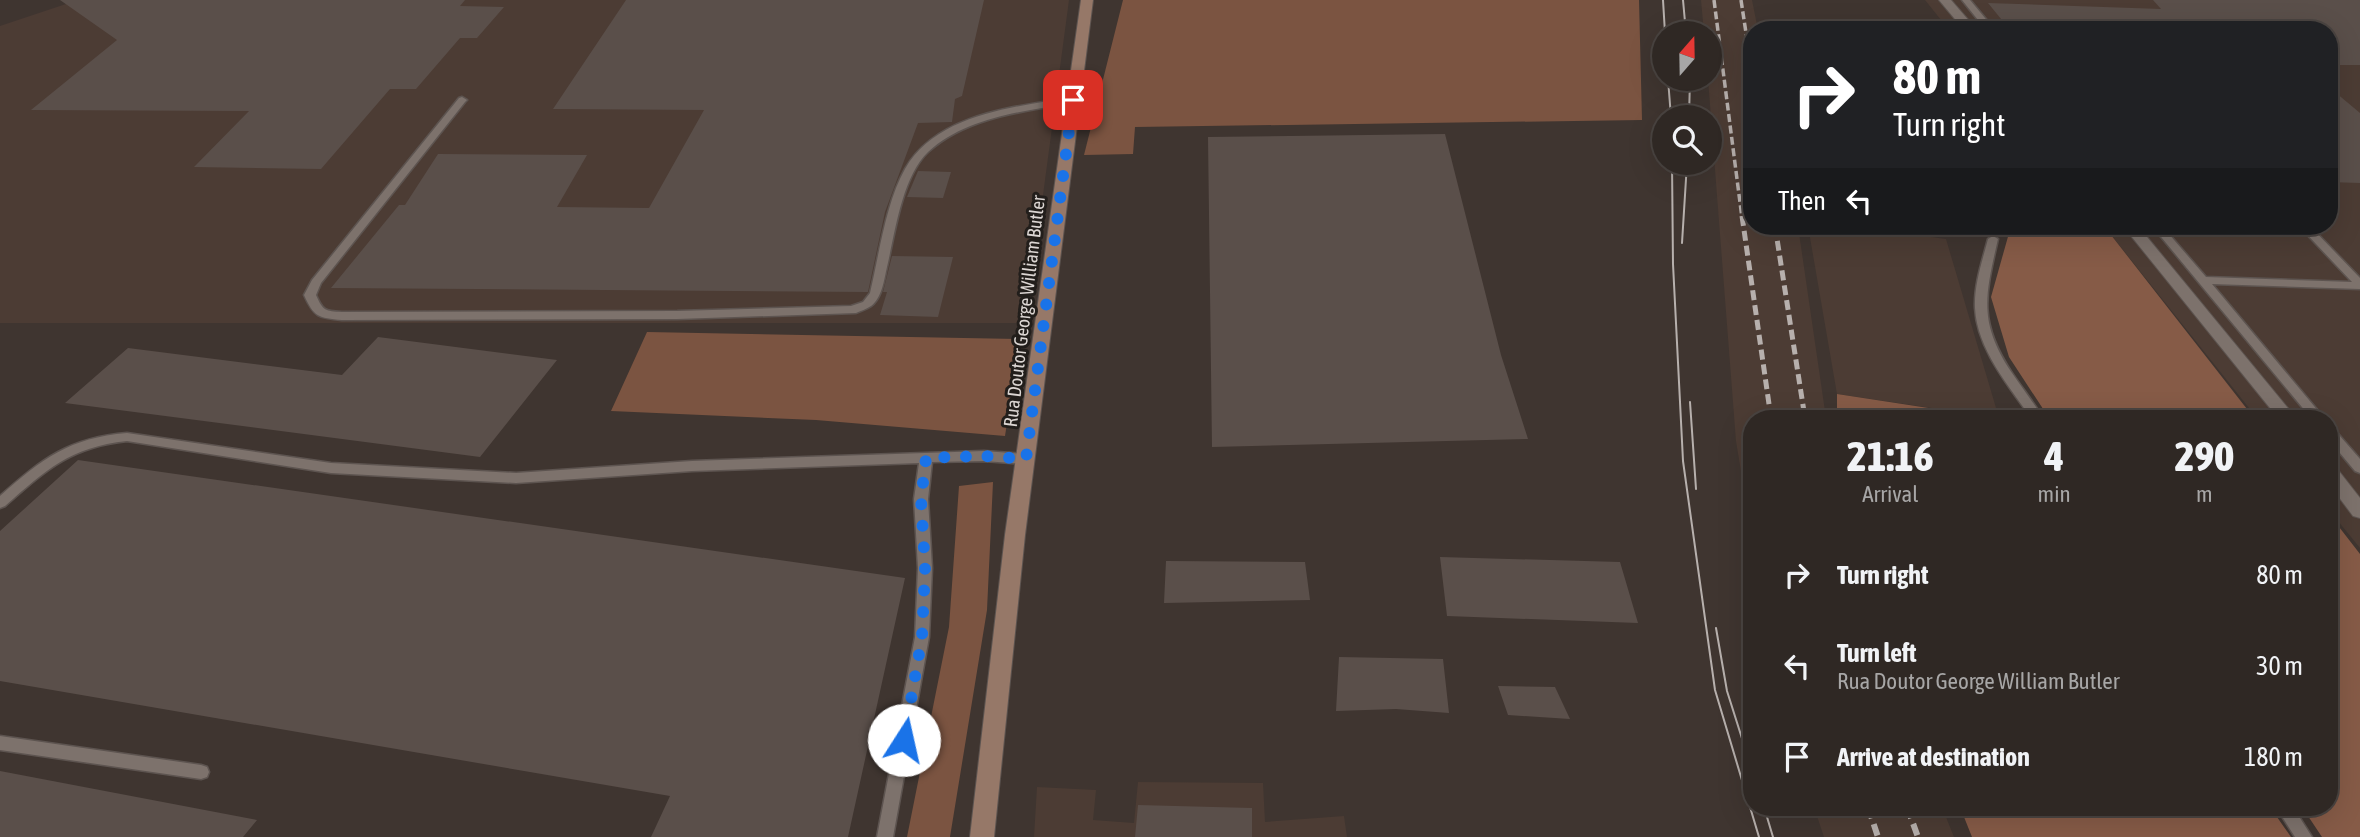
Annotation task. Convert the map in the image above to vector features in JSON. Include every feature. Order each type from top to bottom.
[{"type":"street","name":"Rua Doutor George William Butler","points":[[982,837],[1026,459],[1087,0]]},
{"type":"street","points":[[1945,0],[1963,21]]},
{"type":"street","points":[[2137,235],[2280,410]]},
{"type":"street","points":[[2338,483],[2360,511]]},
{"type":"lane","points":[[1966,0],[1984,21]]},
{"type":"lane","points":[[462,100],[316,282],[310,295],[317,310],[342,316],[677,315],[852,310],[867,304],[875,293],[911,169],[925,150],[948,132],[974,122],[1012,111],[1073,100]]},
{"type":"lane","points":[[2165,235],[2311,410]]},
{"type":"lane","points":[[2313,235],[2360,285]]},
{"type":"lane","points":[[1993,239],[1980,293],[1982,324],[1994,353],[2032,410]]},
{"type":"lane","points":[[2203,280],[2360,285]]},
{"type":"lane","points":[[0,503],[39,469],[66,451],[88,441],[127,437],[331,468],[516,478],[692,466],[984,456],[1026,459]]},
{"type":"lane","points":[[2338,442],[2360,468]]},
{"type":"lane","points":[[885,837],[922,637],[925,568],[921,499],[926,458]]},
{"type":"lane","points":[[0,743],[201,772]]},
{"type":"lane","points":[[2290,816],[2304,837]]},
{"type":"shaded area","points":[[78,0],[1069,0],[1026,323],[0,323],[0,26]]},
{"type":"shaded area","points":[[1123,0],[1639,0],[1642,120],[1135,127],[1133,154],[1084,155]]},
{"type":"shaded area","points":[[1701,0],[1752,0],[1756,21],[1743,21],[1743,235],[1799,235],[1825,410],[1743,410],[1743,483],[1736,441],[1715,175],[1722,175],[1722,105],[1710,105],[1709,91],[1722,91],[1722,21],[1703,21]]},
{"type":"shaded area","points":[[1925,0],[2360,0],[2360,548],[2338,521],[2338,410],[2251,410],[2111,235],[2338,235],[2338,21],[1942,21]]},
{"type":"shaded area","points":[[1810,235],[1916,235],[1946,239],[1997,410],[1945,410],[1837,394]]},
{"type":"shaded area","points":[[2008,235],[2111,235],[2248,410],[2044,410],[2009,357],[1991,297]]},
{"type":"shaded area","points":[[647,332],[1020,339],[1005,436],[816,420],[611,411]]},
{"type":"shaded area","points":[[1837,394],[1942,410],[1837,410]]},
{"type":"shaded area","points":[[993,482],[987,610],[950,837],[907,837],[949,627],[959,486]]},
{"type":"shaded area","points":[[2338,526],[2360,554],[2360,837],[2322,837],[2308,816],[2338,816]]},
{"type":"shaded area","points":[[1138,782],[1263,783],[1265,822],[1344,816],[1347,837],[1034,837],[1037,787],[1096,790],[1093,820],[1134,823]]},
{"type":"shaded area","points":[[1817,816],[1946,816],[1954,837],[1824,837]]},
{"type":"shaded area","points":[[1964,816],[2276,816],[2291,837],[1972,837]]},
{"type":"building","points":[[60,0],[465,0],[460,6],[504,7],[477,38],[460,38],[416,89],[390,89],[321,169],[194,167],[249,111],[31,110],[117,40]]},
{"type":"building","points":[[626,0],[984,0],[962,96],[955,99],[952,122],[918,123],[885,212],[868,292],[331,288],[399,205],[405,205],[438,154],[587,155],[557,207],[649,208],[704,110],[553,109]]},
{"type":"building","points":[[2153,0],[2360,0],[2360,65],[2338,65],[2338,21],[2003,21],[1988,3],[2161,9]]},
{"type":"building","points":[[2338,95],[2360,113],[2360,183],[2338,182]]},
{"type":"building","points":[[1445,134],[1501,355],[1528,439],[1212,447],[1208,137]]},
{"type":"building","points":[[918,171],[951,172],[943,198],[907,197]]},
{"type":"building","points":[[892,256],[953,257],[938,317],[880,315],[887,292],[883,292]]},
{"type":"building","points":[[378,337],[557,360],[480,457],[65,403],[128,348],[342,375]]},
{"type":"building","points":[[78,460],[905,578],[848,837],[651,837],[670,796],[0,681],[0,531]]},
{"type":"building","points":[[1440,557],[1620,562],[1638,623],[1447,616]]},
{"type":"building","points":[[1166,561],[1305,562],[1310,600],[1164,603]]},
{"type":"building","points":[[1339,657],[1443,659],[1449,713],[1396,709],[1336,711]]},
{"type":"building","points":[[1498,686],[1555,687],[1570,719],[1508,715]]},
{"type":"building","points":[[0,771],[257,820],[243,837],[0,837]]},
{"type":"building","points":[[1138,805],[1252,808],[1252,837],[1135,837]]},
{"type":"tram line","points":[[1663,0],[1664,21]]},
{"type":"tram line","points":[[1683,0],[1685,21]]},
{"type":"tram line","points":[[1669,91],[1670,105]]},
{"type":"tram line","points":[[1689,105],[1690,91]]},
{"type":"tram line","points":[[1672,175],[1673,264],[1683,461],[1715,690],[1743,784]]},
{"type":"tram line","points":[[1682,243],[1686,175]]},
{"type":"tram line","points":[[1690,402],[1696,489]]},
{"type":"tram line","points":[[1716,628],[1727,691],[1743,742]]},
{"type":"tram line","points":[[1753,816],[1759,837]]},
{"type":"tram line","points":[[1767,816],[1773,837]]},
{"type":"railway","points":[[1714,0],[1742,218]]},
{"type":"railway","points":[[1741,0],[1744,21]]},
{"type":"railway","points":[[1742,216],[1743,223]]},
{"type":"railway","points":[[1745,235],[1770,410]]},
{"type":"railway","points":[[1776,235],[1804,410]]},
{"type":"railway","points":[[1871,816],[1878,837]]},
{"type":"railway","points":[[1910,816],[1918,837]]},
{"type":"route","points":[[904,740],[922,637],[925,568],[920,522],[926,458],[984,456],[1026,459],[1073,100]]}]
